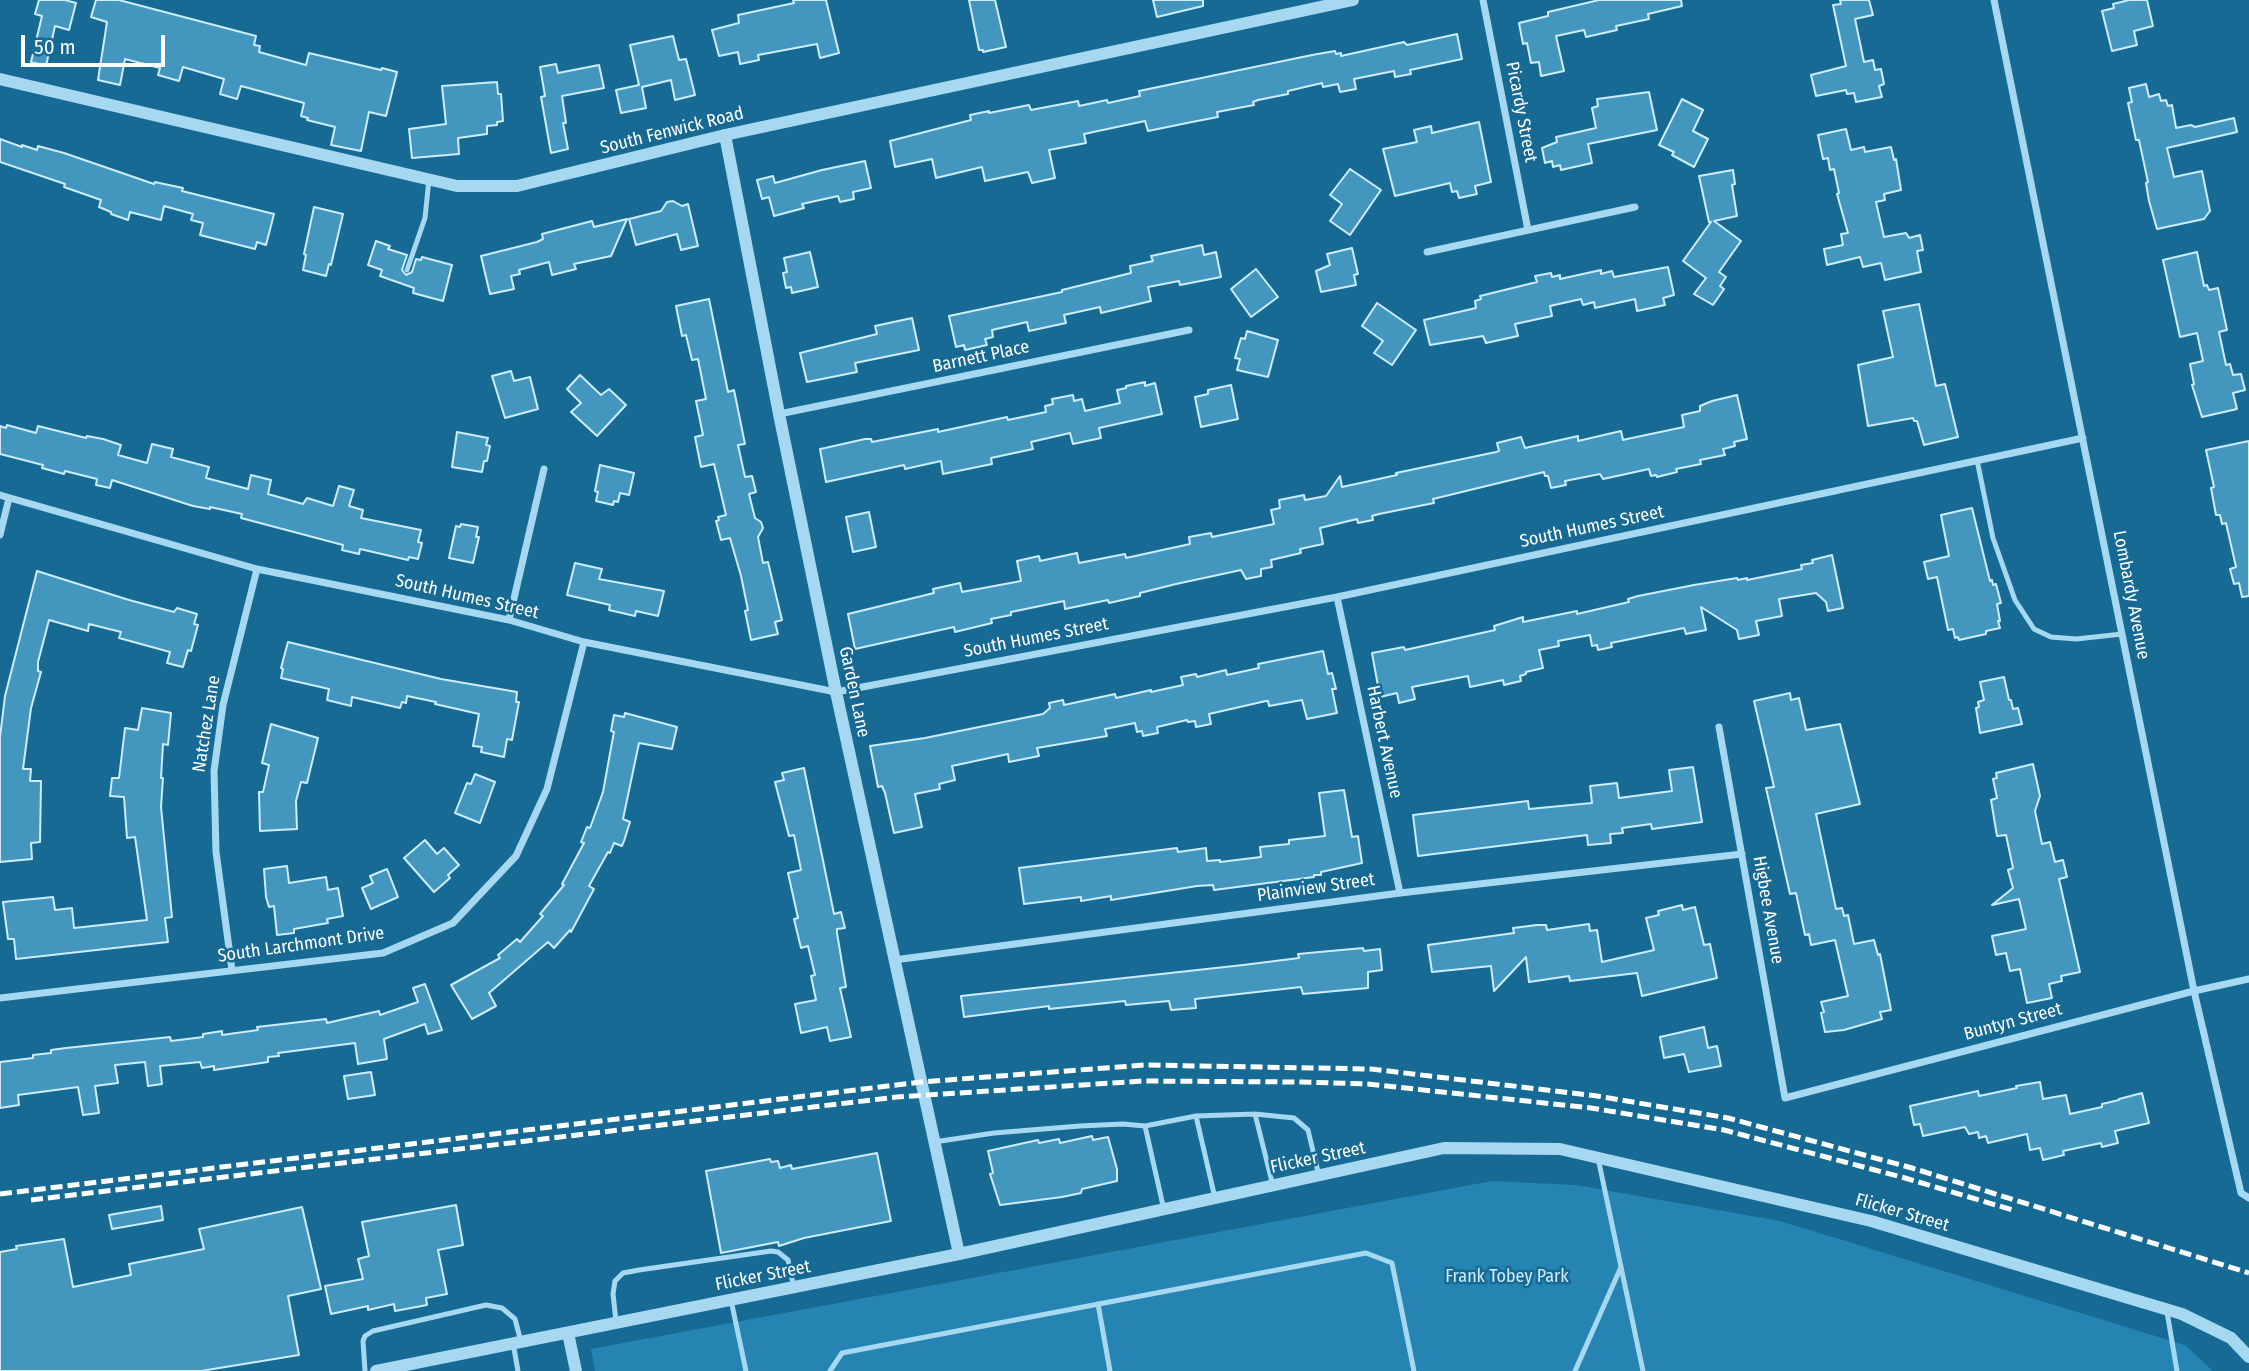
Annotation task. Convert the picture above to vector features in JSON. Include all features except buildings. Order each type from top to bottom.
[{"type":"street","name":"South Fenwick Road","points":[[0,79],[457,186],[517,187],[725,135],[1353,0]]},
{"type":"street","name":"Picardy Street","points":[[1483,0],[1528,230]]},
{"type":"street","name":"Lombardy Avenue","points":[[1994,0],[2194,991],[2241,1193],[2247,1196]]},
{"type":"street","name":"Garden Lane","points":[[725,135],[836,692],[959,1254]]},
{"type":"street","points":[[1427,252],[1635,207]]},
{"type":"street","name":"Barnett Place","points":[[779,414],[1189,330]]},
{"type":"street","name":"South Humes Street","points":[[0,495],[257,569],[509,620],[584,642],[836,692],[1337,597],[2083,438]]},
{"type":"street","points":[[509,620],[544,470]]},
{"type":"street","points":[[0,535],[9,498]]},
{"type":"street","name":"Natchez Lane","points":[[232,970],[216,852],[214,771],[223,705],[257,569]]},
{"type":"street","name":"Harbert Avenue","points":[[1337,597],[1400,893]]},
{"type":"street","name":"South Larchmont Drive","points":[[0,998],[383,953],[453,923],[516,856],[547,789],[584,642]]},
{"type":"street","name":"Higbee Avenue","points":[[1719,727],[1785,1098]]},
{"type":"street","name":"Plainview Street","points":[[894,960],[1400,893],[1742,854]]},
{"type":"street","name":"Buntyn Street","points":[[1785,1098],[2249,979]]},
{"type":"street","name":"Flicker Street","points":[[376,1371],[959,1254],[1444,1148],[1560,1149],[1871,1221],[2182,1314],[2231,1338],[2249,1357]]},
{"type":"street","points":[[568,1333],[576,1371]]},
{"type":"lane","points":[[407,270],[425,218],[429,179]]},
{"type":"lane","points":[[1978,460],[1993,538],[2015,600],[2034,629],[2051,637],[2076,639],[2123,634]]},
{"type":"lane","points":[[934,1142],[994,1133],[1123,1124],[1145,1126],[1196,1116],[1255,1114],[1294,1118],[1308,1130],[1319,1176]]},
{"type":"lane","points":[[1255,1114],[1273,1186]]},
{"type":"lane","points":[[1196,1116],[1216,1198]]},
{"type":"lane","points":[[1145,1126],[1164,1210]]},
{"type":"lane","points":[[1598,1158],[1643,1371]]},
{"type":"lane","points":[[616,1323],[613,1294],[615,1282],[623,1273],[778,1252],[788,1260],[794,1288]]},
{"type":"lane","points":[[830,1371],[842,1353],[1366,1253],[1392,1263],[1414,1371]]},
{"type":"lane","points":[[1575,1371],[1621,1267]]},
{"type":"lane","points":[[731,1300],[746,1371]]},
{"type":"lane","points":[[1098,1304],[1110,1371]]},
{"type":"lane","points":[[365,1371],[362,1341],[373,1331],[486,1305],[502,1308],[515,1319],[518,1371]]},
{"type":"lane","points":[[2166,1309],[2177,1371]]},
{"type":"green space","name":"Frank Tobey Park","points":[[1492,1181],[1576,1185],[1780,1221],[2185,1345],[2213,1371],[595,1371],[591,1349]]},
{"type":"railway","points":[[0,1194],[921,1082],[1145,1065],[1371,1069],[1597,1096],[1728,1118],[1912,1168],[2249,1273]]},
{"type":"railway","points":[[31,1200],[897,1097],[1143,1081],[1368,1084],[1591,1108],[1724,1130],[1905,1178],[2016,1211]]}]
